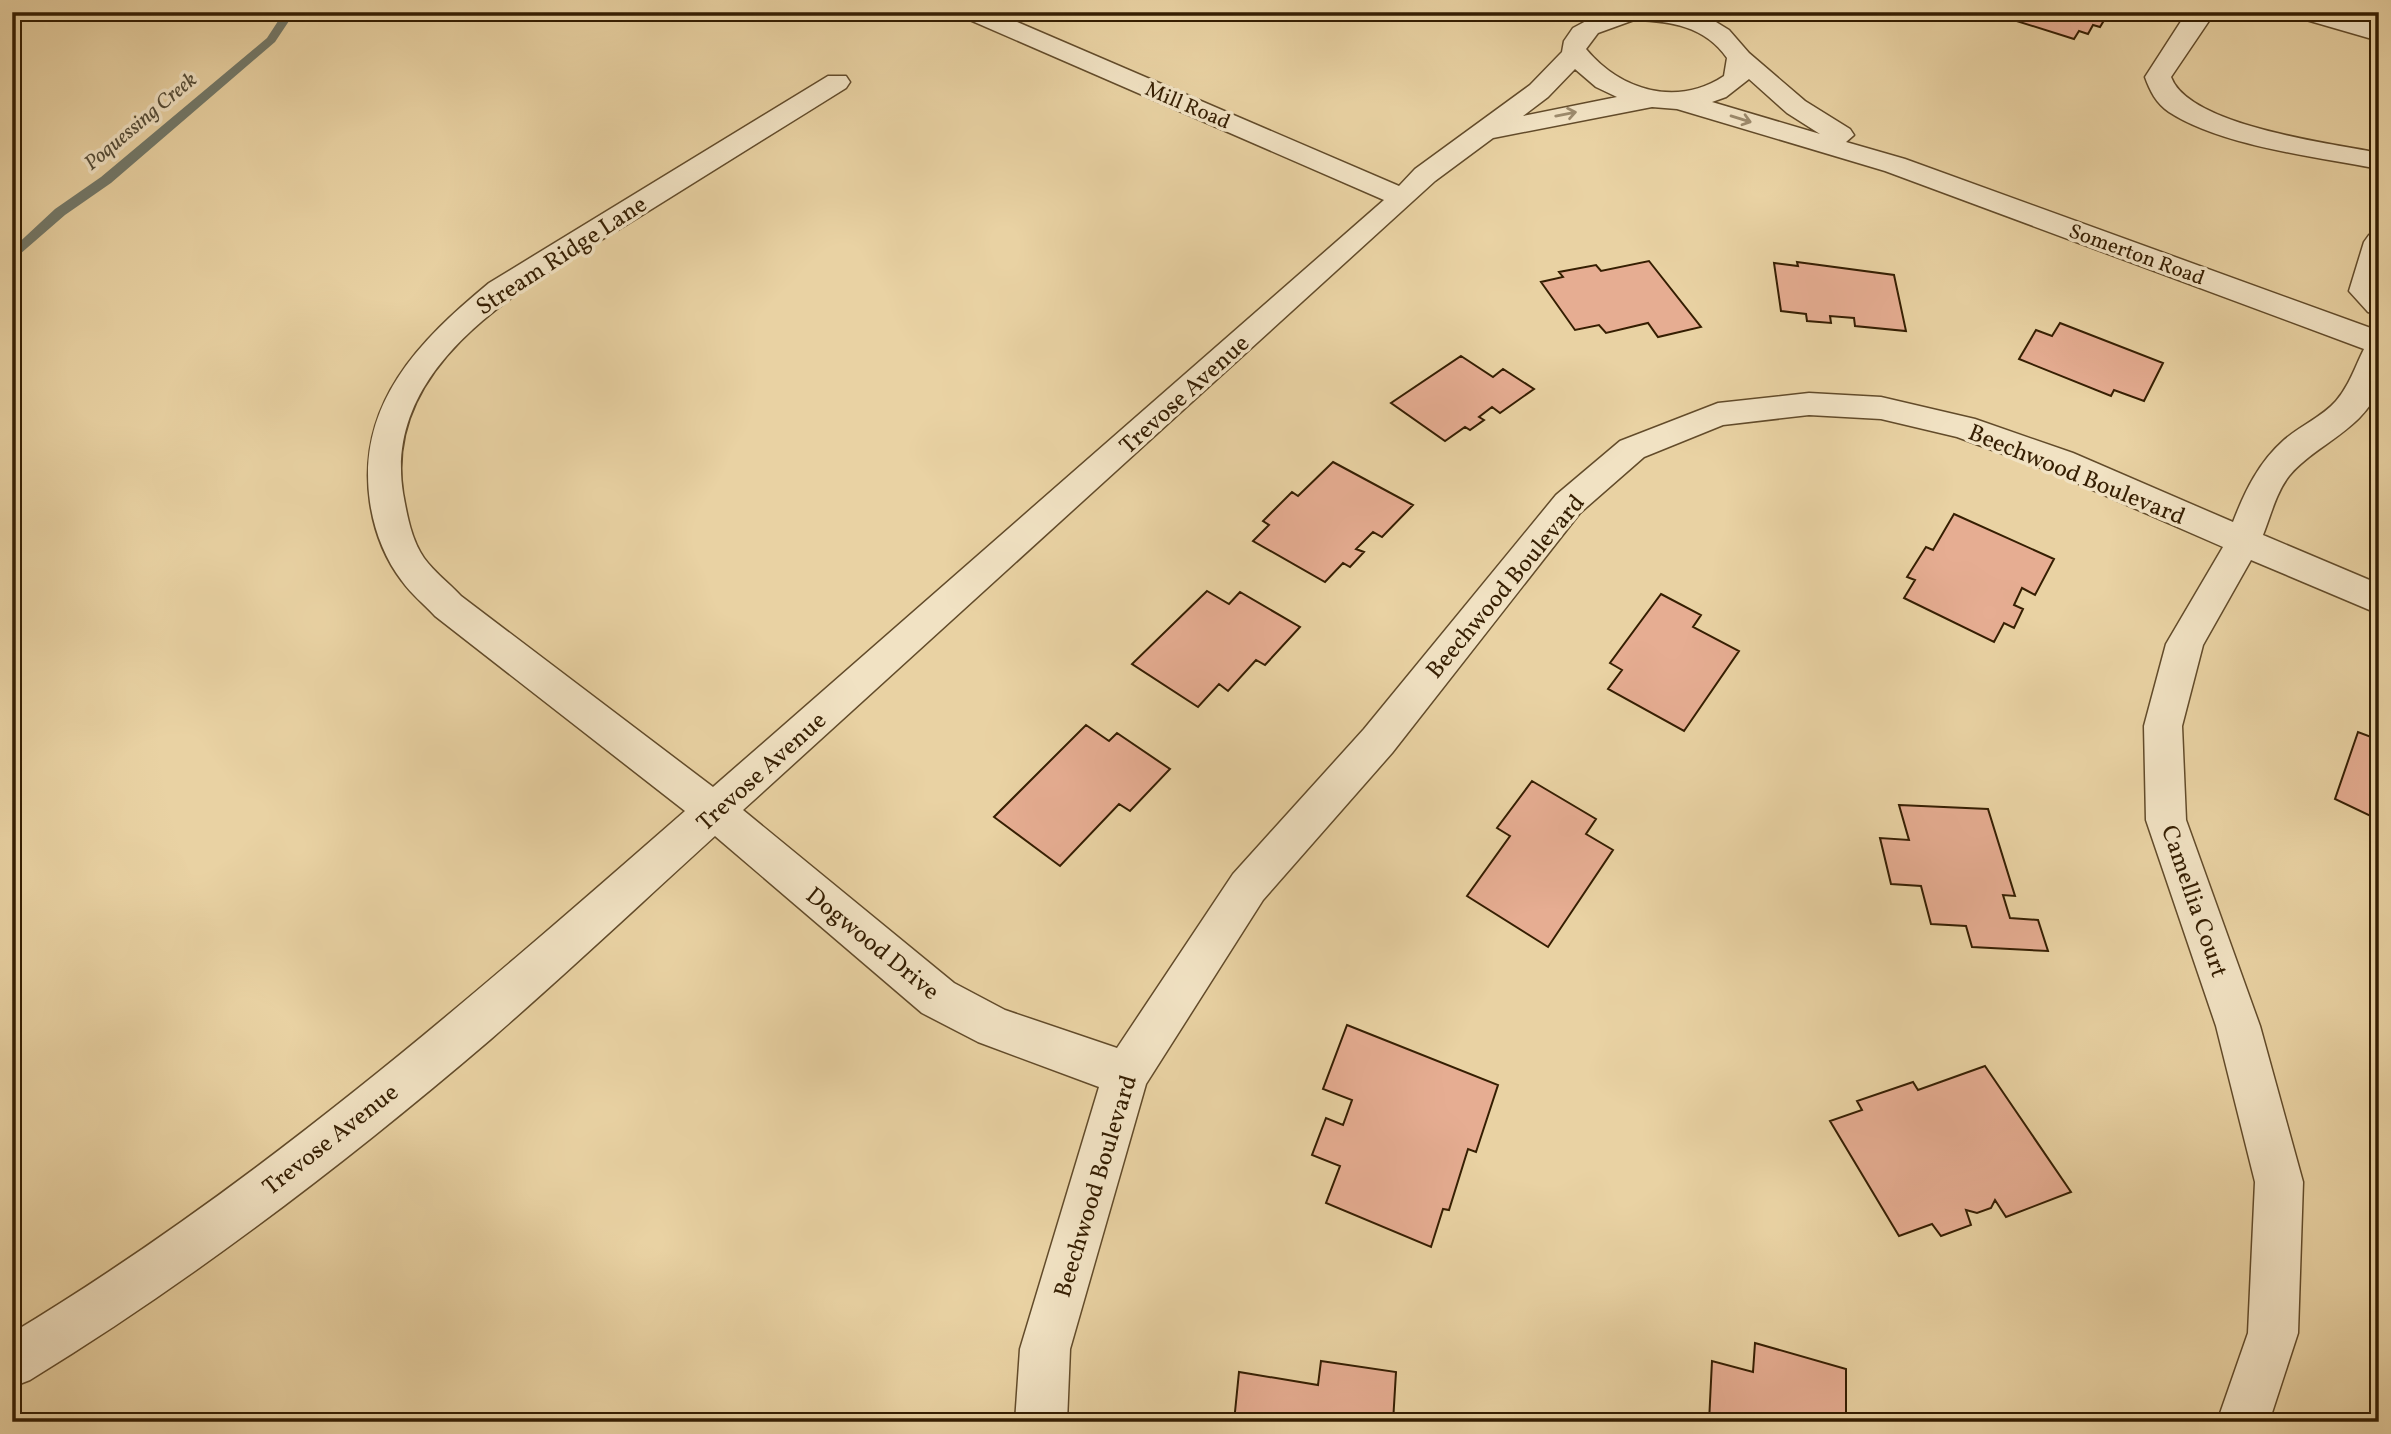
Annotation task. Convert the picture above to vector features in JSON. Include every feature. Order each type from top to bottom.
[{"type":"street","name":"Mill Road","points":[[972,12],[1403,198]]},
{"type":"street","points":[[1729,12],[1737,52]]},
{"type":"street","points":[[2203,12],[2198,15],[2158,77],[2164,93],[2183,109],[2218,125],[2379,160]]},
{"type":"street","points":[[2305,12],[2379,33]]},
{"type":"street","name":"Somerton Road","points":[[1620,14],[1653,13],[1709,27],[1796,107],[1895,165]]},
{"type":"street","name":"Trevose Avenue","points":[[12,1362],[170,1260],[332,1139],[475,1024],[716,812],[1403,198],[1425,175],[1539,91],[1575,53],[1575,43],[1581,34],[1620,14]]},
{"type":"street","name":"Trevose Avenue","points":[[1477,139],[1544,118],[1665,100],[1695,99],[1727,88],[1736,79],[1737,52]]},
{"type":"street","name":"Somerton Road","points":[[1575,53],[1600,79],[1634,95],[1665,100],[1895,165],[2379,343]]},
{"type":"street","name":"Stream Ridge Lane","points":[[716,812],[447,606],[412,569],[396,539],[381,483],[385,440],[401,397],[424,361],[467,317],[500,290],[837,82]]},
{"type":"street","points":[[2379,242],[2364,291],[2379,305]]},
{"type":"street","name":"Camellia Court","points":[[2243,1422],[2273,1333],[2279,1182],[2238,1026],[2166,820],[2163,726],[2185,644],[2243,543],[2262,492],[2277,468],[2296,448],[2345,412],[2358,395],[2379,351]]},
{"type":"street","name":"Beechwood Boulevard","points":[[1041,1422],[1045,1349],[1126,1074],[1248,887],[1378,741],[1568,504],[1632,449],[1718,415],[1809,404],[1881,408],[1963,427],[2061,462],[2379,600]]},
{"type":"street","name":"Dogwood Drive","points":[[716,812],[938,998],[994,1027],[1126,1074]]},
{"type":"building","points":[[1988,12],[2109,12],[2100,27],[2093,25],[2088,34],[2079,31],[2074,39]]},
{"type":"building","points":[[1649,261],[1701,327],[1658,337],[1648,323],[1606,333],[1599,325],[1575,330],[1541,282],[1563,277],[1559,272],[1596,265],[1601,271]]},
{"type":"building","points":[[1797,262],[1894,275],[1906,331],[1855,326],[1854,318],[1830,316],[1831,323],[1807,321],[1806,314],[1781,311],[1774,263],[1798,266]]},
{"type":"building","points":[[2060,323],[2163,363],[2144,401],[2114,390],[2111,396],[2019,359],[2036,330],[2052,336]]},
{"type":"building","points":[[1461,356],[1493,377],[1503,369],[1534,389],[1500,413],[1492,407],[1479,417],[1484,420],[1470,430],[1465,427],[1445,441],[1391,403]]},
{"type":"building","points":[[1333,462],[1413,505],[1382,537],[1373,532],[1356,549],[1364,552],[1350,567],[1343,563],[1325,582],[1253,541],[1269,525],[1263,521],[1292,492],[1298,496]]},
{"type":"building","points":[[1954,514],[2054,559],[2035,595],[2022,588],[2014,605],[2023,609],[2014,628],[2004,623],[1994,642],[1904,598],[1915,580],[1907,577],[1926,547],[1933,550]]},
{"type":"building","points":[[1207,591],[1229,604],[1240,592],[1300,627],[1265,665],[1256,660],[1228,691],[1219,684],[1198,707],[1132,664]]},
{"type":"building","points":[[1661,594],[1701,615],[1693,627],[1739,651],[1684,731],[1608,689],[1622,670],[1610,663]]},
{"type":"building","points":[[2379,714],[2379,820],[2335,799],[2358,732],[2371,737]]},
{"type":"building","points":[[1086,725],[1109,741],[1117,733],[1170,769],[1130,811],[1119,804],[1060,866],[994,817]]},
{"type":"building","points":[[1532,781],[1596,819],[1586,834],[1613,850],[1548,947],[1467,896],[1510,836],[1497,828]]},
{"type":"building","points":[[1899,805],[1988,809],[2015,896],[2003,895],[2010,918],[2038,920],[2048,951],[1972,947],[1966,926],[1931,924],[1921,886],[1891,884],[1880,838],[1909,840]]},
{"type":"building","points":[[1347,1025],[1498,1085],[1476,1152],[1468,1149],[1449,1210],[1443,1209],[1431,1247],[1326,1203],[1340,1166],[1312,1155],[1326,1118],[1343,1125],[1352,1100],[1323,1089]]},
{"type":"building","points":[[1985,1066],[2071,1192],[2006,1217],[1995,1200],[1991,1208],[1977,1213],[1966,1210],[1971,1225],[1941,1236],[1932,1224],[1899,1236],[1830,1121],[1862,1110],[1857,1101],[1913,1082],[1918,1090]]},
{"type":"building","points":[[1755,1343],[1846,1369],[1846,1422],[1709,1422],[1712,1361],[1753,1372]]},
{"type":"building","points":[[1321,1361],[1396,1372],[1393,1422],[1234,1422],[1239,1372],[1318,1385]]},
{"type":"waterway","name":"Poquessing Creek","points":[[12,257],[60,212],[106,180],[271,40],[290,12]]}]
